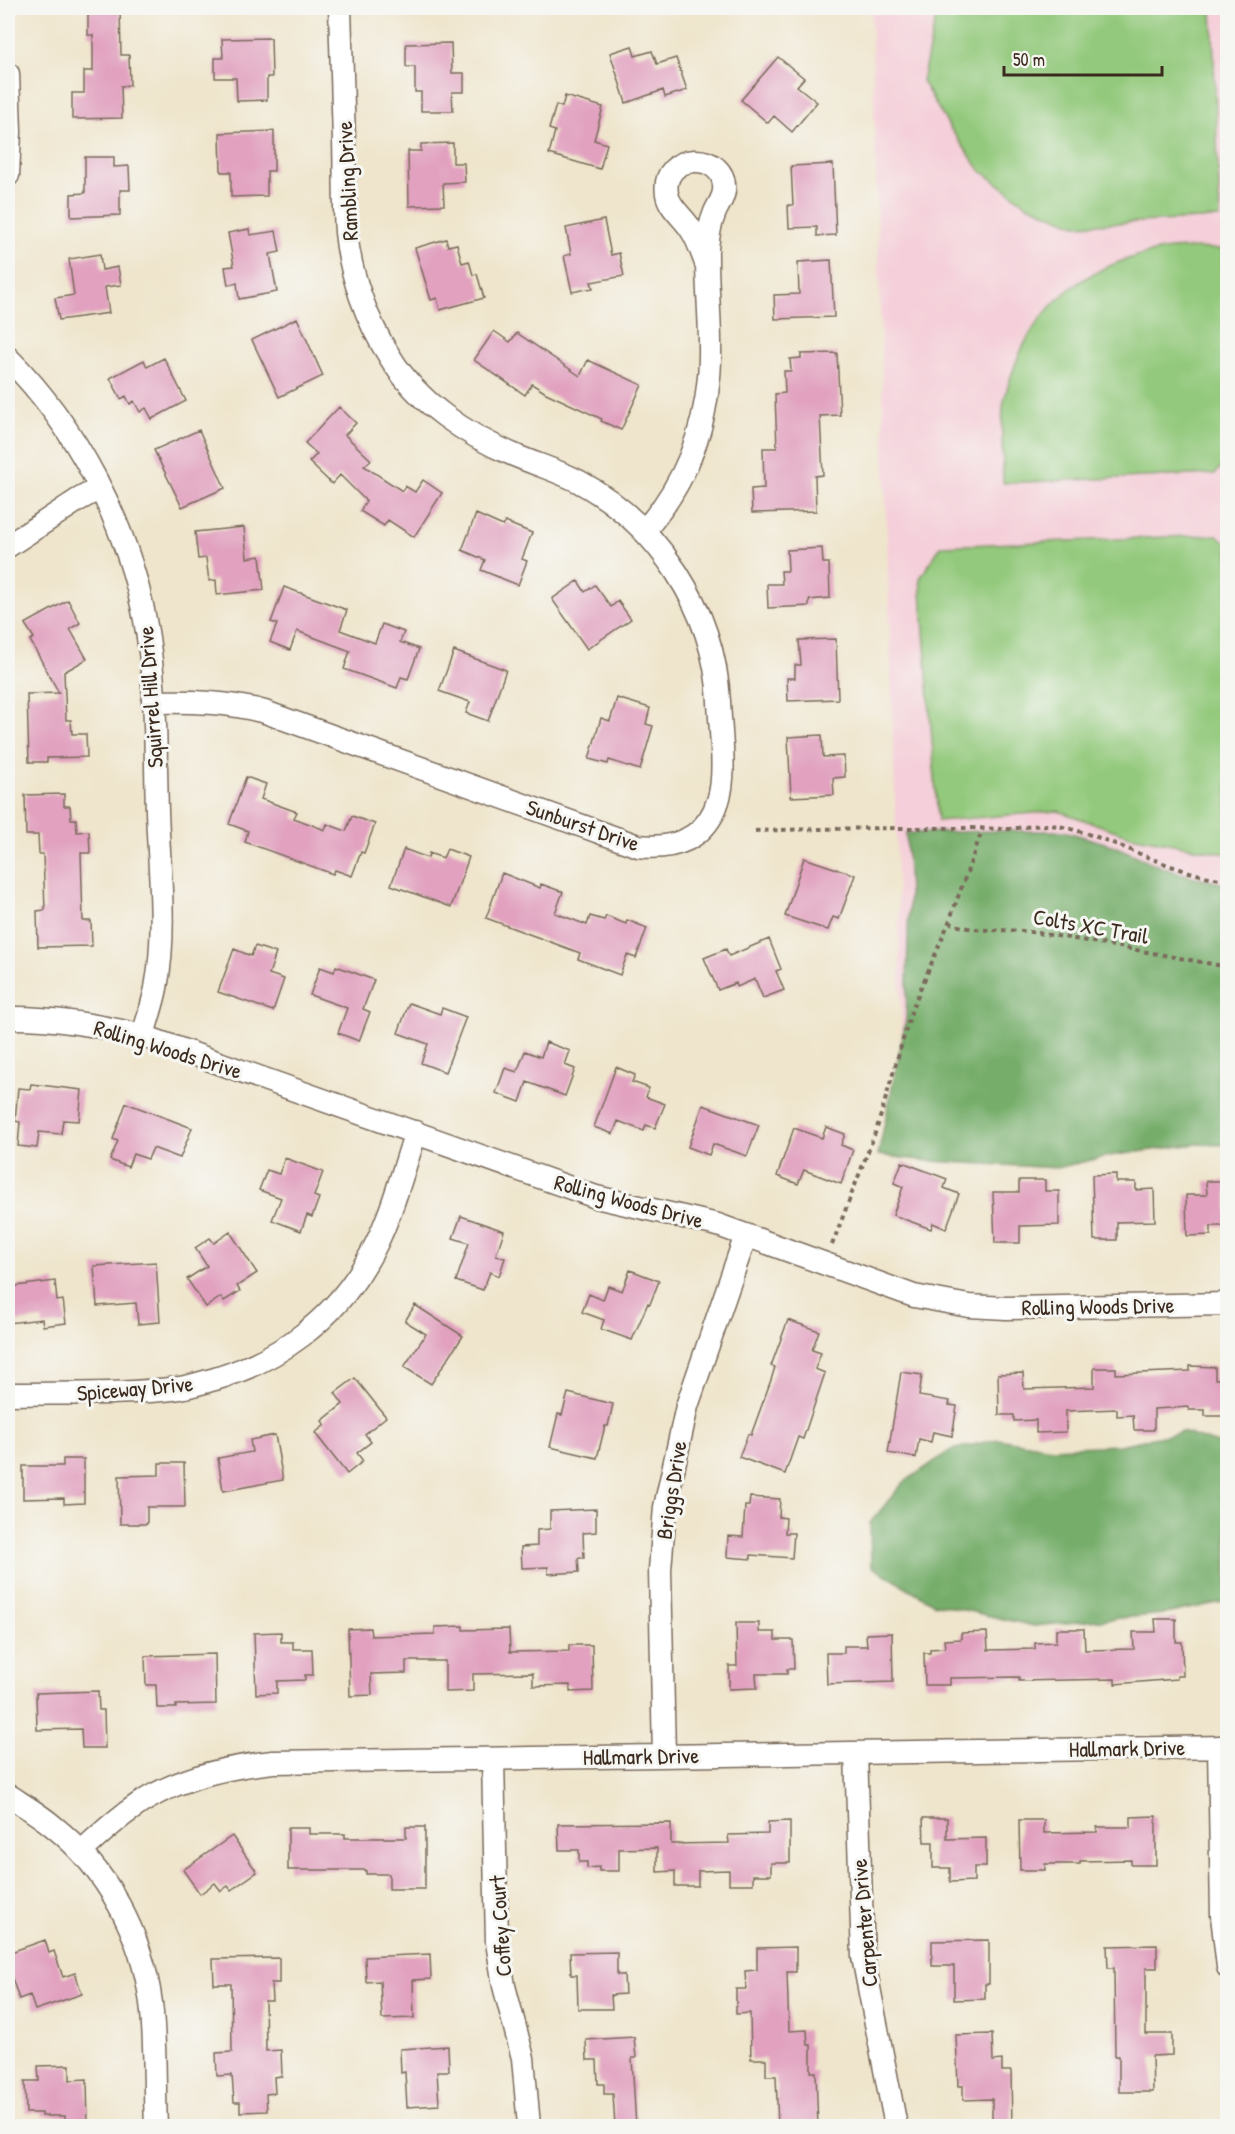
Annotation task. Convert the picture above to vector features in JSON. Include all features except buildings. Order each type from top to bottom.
[{"type":"street","name":"Rambling Drive","points":[[340,8],[346,233],[365,307],[390,358],[419,393],[461,427],[511,454],[576,481],[614,505],[644,531]]},
{"type":"street","points":[[8,74],[10,132],[8,175]]},
{"type":"street","points":[[644,531],[661,512],[682,477],[701,424],[709,376],[706,266]]},
{"type":"street","name":"Squirrel Hill Drive","points":[[8,358],[43,397],[59,419],[100,488],[120,535],[138,587],[146,621],[153,702],[161,941],[156,987],[143,1036]]},
{"type":"street","points":[[8,546],[100,488]]},
{"type":"street","name":"Sunburst Drive","points":[[153,702],[208,701],[256,709],[638,846],[654,848],[685,841],[708,823],[715,812],[721,794],[718,687],[715,664],[700,614],[668,559],[644,531]]},
{"type":"street","name":"Rolling Woods Drive","points":[[8,1018],[46,1018],[143,1036],[596,1197],[700,1221],[746,1235],[914,1296],[969,1306],[1006,1308],[1227,1304]]},
{"type":"street","name":"Spiceway Drive","points":[[8,1394],[100,1393],[181,1388],[228,1375],[276,1353],[320,1322],[335,1306],[366,1263],[387,1218],[416,1132]]},
{"type":"street","name":"Briggs Drive","points":[[664,1756],[660,1570],[665,1507],[687,1406],[746,1235]]},
{"type":"street","points":[[1223,1747],[1222,1916],[1227,1967]]},
{"type":"street","name":"Hallmark Drive","points":[[81,1852],[127,1812],[154,1795],[211,1772],[273,1762],[1223,1747]]},
{"type":"street","name":"Carpenter Drive","points":[[856,1753],[863,1957],[896,2127]]},
{"type":"street","name":"Coffey Court","points":[[494,1759],[496,1942],[504,1986],[523,2058],[529,2127]]},
{"type":"street","points":[[8,1795],[54,1826],[81,1852],[110,1889],[131,1929],[140,1953],[149,1993],[156,2127]]},
{"type":"path","points":[[755,831],[867,828],[1008,829],[1042,825],[1056,826],[1100,838],[1164,865],[1197,875],[1227,880]]},
{"type":"path","points":[[829,1252],[878,1128],[912,1009],[949,922],[983,828]]},
{"type":"path","name":"Colts XC Trail","points":[[949,922],[957,926],[981,929],[1028,931],[1227,967]]},
{"type":"shaded area","points":[[871,8],[1227,8],[1227,1029],[902,1034]]},
{"type":"green space","points":[[938,8],[1212,8],[1220,218],[1076,225],[1027,205],[980,170],[950,128],[922,81]]},
{"type":"green space","points":[[1174,249],[1222,249],[1228,460],[1215,474],[1003,483],[1002,418],[1006,393],[1015,365],[1026,342],[1038,321],[1053,304],[1070,288],[1089,276],[1133,257]]},
{"type":"green space","points":[[1217,535],[1228,544],[1227,854],[1130,836],[1058,811],[938,821],[920,578],[941,546]]},
{"type":"green space","points":[[1064,831],[1112,845],[1164,868],[1227,884],[1227,1145],[1196,1144],[1109,1156],[1057,1168],[929,1161],[878,1155],[906,1020],[909,894],[906,833]]},
{"type":"green space","points":[[1182,1432],[1227,1447],[1227,1601],[1165,1614],[1034,1626],[933,1603],[871,1566],[870,1523],[903,1483],[951,1450],[998,1439],[1052,1448],[1119,1445]]}]
